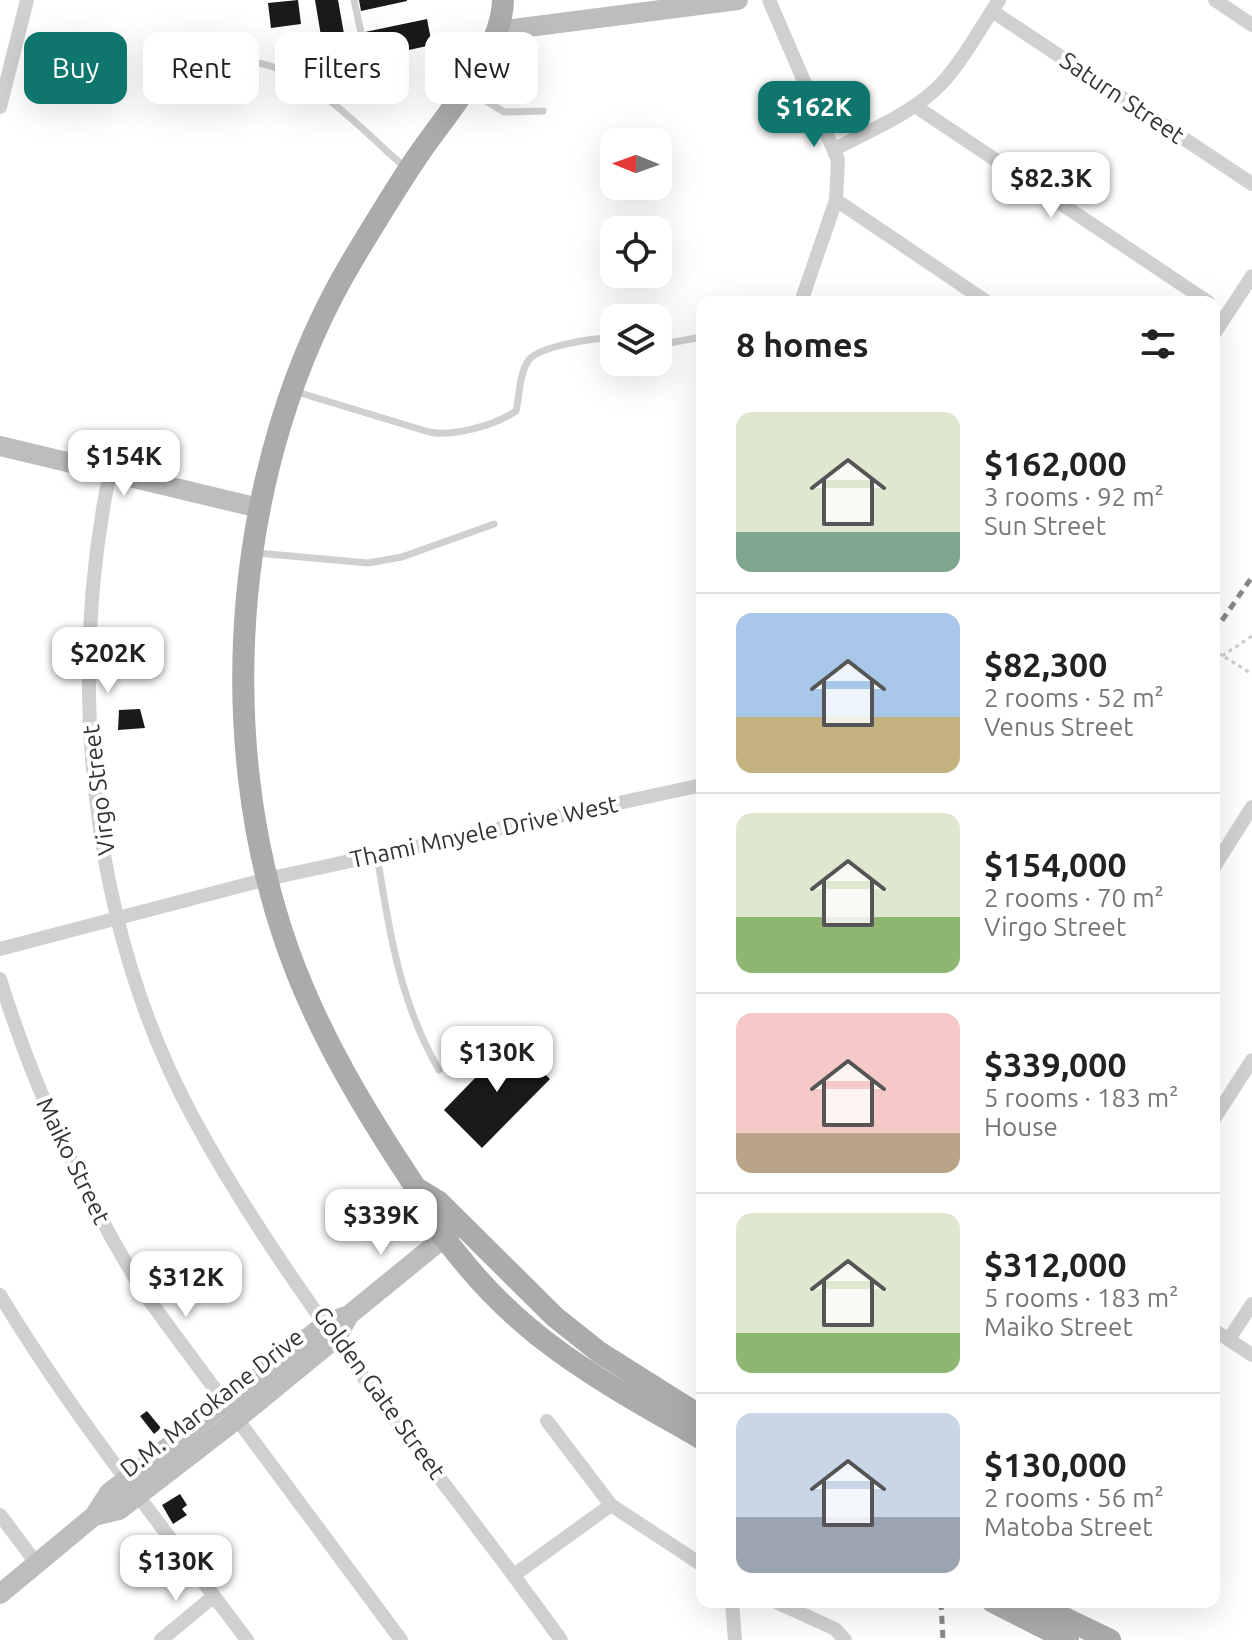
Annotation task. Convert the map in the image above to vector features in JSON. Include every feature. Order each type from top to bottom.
[{"type":"main road","points":[[503,0],[497,31],[738,0]]},
{"type":"main road","points":[[453,104],[350,265],[315,336],[259,508],[251,553],[244,638],[244,719],[267,879],[288,950],[331,1047],[416,1188],[430,1195],[476,1278],[510,1312],[574,1366],[696,1436]]},
{"type":"main road","points":[[0,446],[259,508]]},
{"type":"main road","points":[[452,1231],[599,1352],[696,1413]]},
{"type":"main road","name":"D.M. Marokane Drive","points":[[0,1594],[94,1516],[119,1510],[131,1488],[452,1231]]},
{"type":"main road","points":[[1005,1608],[1068,1640]]},
{"type":"main road","points":[[1043,1608],[1110,1640]]},
{"type":"street","points":[[0,107],[6,62],[27,0]]},
{"type":"street","points":[[769,0],[835,149],[838,171],[836,200],[803,296]]},
{"type":"street","points":[[1215,0],[1252,25]]},
{"type":"street","points":[[835,149],[915,106],[943,82],[995,6]]},
{"type":"street","name":"Saturn Street","points":[[995,6],[1252,184]]},
{"type":"street","points":[[915,106],[1199,296]]},
{"type":"street","points":[[836,200],[978,296]]},
{"type":"street","points":[[1220,310],[1252,276]]},
{"type":"street","name":"Virgo Street","points":[[110,472],[92,610],[89,702],[95,787],[117,918]]},
{"type":"street","name":"Thami Mnyele Drive West","points":[[0,949],[267,879],[696,786]]},
{"type":"street","points":[[1220,858],[1252,807]]},
{"type":"street","name":"Golden Gate Street","points":[[117,918],[163,1052],[194,1120],[256,1223],[561,1640]]},
{"type":"street","name":"Maiko Street","points":[[0,979],[32,1074],[97,1216],[146,1296],[401,1640]]},
{"type":"street","points":[[1220,1110],[1252,1060]]},
{"type":"street","points":[[0,1295],[30,1344],[131,1488],[247,1640]]},
{"type":"street","points":[[1229,1339],[1252,1304]]},
{"type":"street","points":[[1220,1334],[1252,1355]]},
{"type":"street","points":[[547,1421],[611,1505],[696,1561]]},
{"type":"street","points":[[514,1575],[611,1505]]},
{"type":"street","points":[[0,1515],[37,1564]]},
{"type":"street","points":[[161,1640],[214,1596]]},
{"type":"street","points":[[732,1608],[735,1640]]},
{"type":"street","points":[[789,1608],[835,1629],[845,1640]]},
{"type":"lane","points":[[354,0],[361,32]]},
{"type":"lane","points":[[259,65],[286,71],[328,102],[408,171]]},
{"type":"lane","points":[[491,104],[504,112],[543,111]]},
{"type":"lane","points":[[672,342],[696,338]]},
{"type":"lane","points":[[295,391],[429,432],[448,433],[506,418],[516,411],[521,378],[529,360],[540,350],[600,341]]},
{"type":"lane","points":[[251,553],[379,562],[494,524]]},
{"type":"lane","points":[[377,855],[400,979],[423,1043],[439,1070]]},
{"type":"path","points":[[1252,636],[1220,654],[1252,674]]},
{"type":"building","points":[[298,0],[301,24],[271,28],[268,3]]},
{"type":"building","points":[[315,0],[338,0],[344,32],[320,32]]},
{"type":"building","points":[[359,0],[407,0],[407,1],[361,11]]},
{"type":"building","points":[[427,19],[430,32],[425,32],[425,46],[409,50],[409,32],[365,32]]},
{"type":"building","points":[[140,709],[145,728],[118,730],[119,710]]},
{"type":"building","points":[[511,1041],[550,1079],[482,1148],[444,1110]]},
{"type":"building","points":[[147,1411],[161,1428],[154,1434],[140,1416]]},
{"type":"building","points":[[180,1494],[187,1505],[182,1509],[187,1515],[173,1524],[162,1505]]},
{"type":"railway","points":[[1220,623],[1252,577]]},
{"type":"railway","points":[[941,1608],[943,1640]]}]
